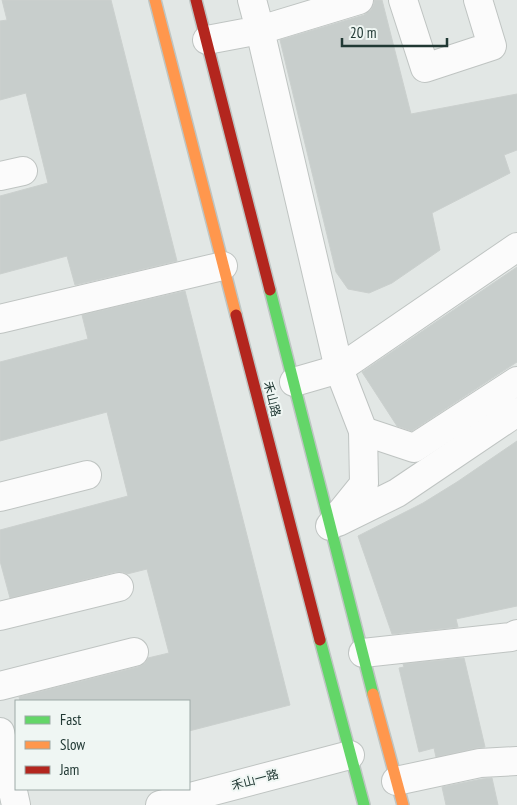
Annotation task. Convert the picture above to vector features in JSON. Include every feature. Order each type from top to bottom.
[{"type":"main road","name":"禾山路","points":[[155,0],[364,805]]},
{"type":"main road","name":"禾山路","points":[[196,0],[400,793]]},
{"type":"street","points":[[252,0],[339,369],[363,432],[364,484],[330,526]]},
{"type":"street","points":[[206,40],[260,30],[359,0]]},
{"type":"street","points":[[403,0],[425,68],[492,46],[478,0]]},
{"type":"street","points":[[294,382],[339,369],[517,247]]},
{"type":"street","points":[[0,319],[223,266]]},
{"type":"street","points":[[363,432],[414,448],[517,381]]},
{"type":"street","points":[[330,526],[398,493],[517,412]]},
{"type":"street","points":[[0,497],[87,475]]},
{"type":"street","points":[[0,616],[119,587]]},
{"type":"street","points":[[363,653],[515,642]]},
{"type":"street","points":[[0,686],[134,652]]},
{"type":"street","points":[[0,732],[16,805]]},
{"type":"street","name":"禾山一路","points":[[160,805],[350,755]]},
{"type":"street","points":[[400,793],[480,763],[517,761]]},
{"type":"building","points":[[2,0],[111,0],[177,261],[75,285],[67,256],[0,274],[0,196],[48,183],[26,93],[0,100],[0,21],[7,20]]},
{"type":"building","points":[[374,0],[382,0],[411,114],[517,94],[517,150],[504,155],[510,173],[432,213],[440,250],[392,283],[369,293],[348,289],[336,272],[280,40],[364,15],[371,10]]},
{"type":"building","points":[[517,267],[517,362],[412,431],[397,426],[362,372]]},
{"type":"building","points":[[185,291],[290,705],[190,731],[190,700],[20,700],[19,697],[138,667],[145,663],[148,658],[169,653],[147,569],[127,574],[115,572],[10,598],[0,561],[0,530],[128,496],[107,412],[0,441],[0,362],[88,339],[82,315]]},
{"type":"building","points":[[517,441],[517,606],[456,619],[458,627],[392,634],[358,536],[423,503]]},
{"type":"building","points":[[464,658],[485,747],[436,757],[434,748],[419,752],[399,668],[404,667],[403,664]]},
{"type":"building","points":[[492,778],[498,805],[446,805],[442,787]]},
{"type":"traffic: fast","points":[[270,290],[373,694]]},
{"type":"traffic: fast","points":[[320,640],[364,805]]},
{"type":"traffic: slow","points":[[155,0],[236,315]]},
{"type":"traffic: slow","points":[[373,694],[403,805]]},
{"type":"traffic: jam","points":[[196,0],[270,290]]},
{"type":"traffic: jam","points":[[236,315],[320,640]]}]
